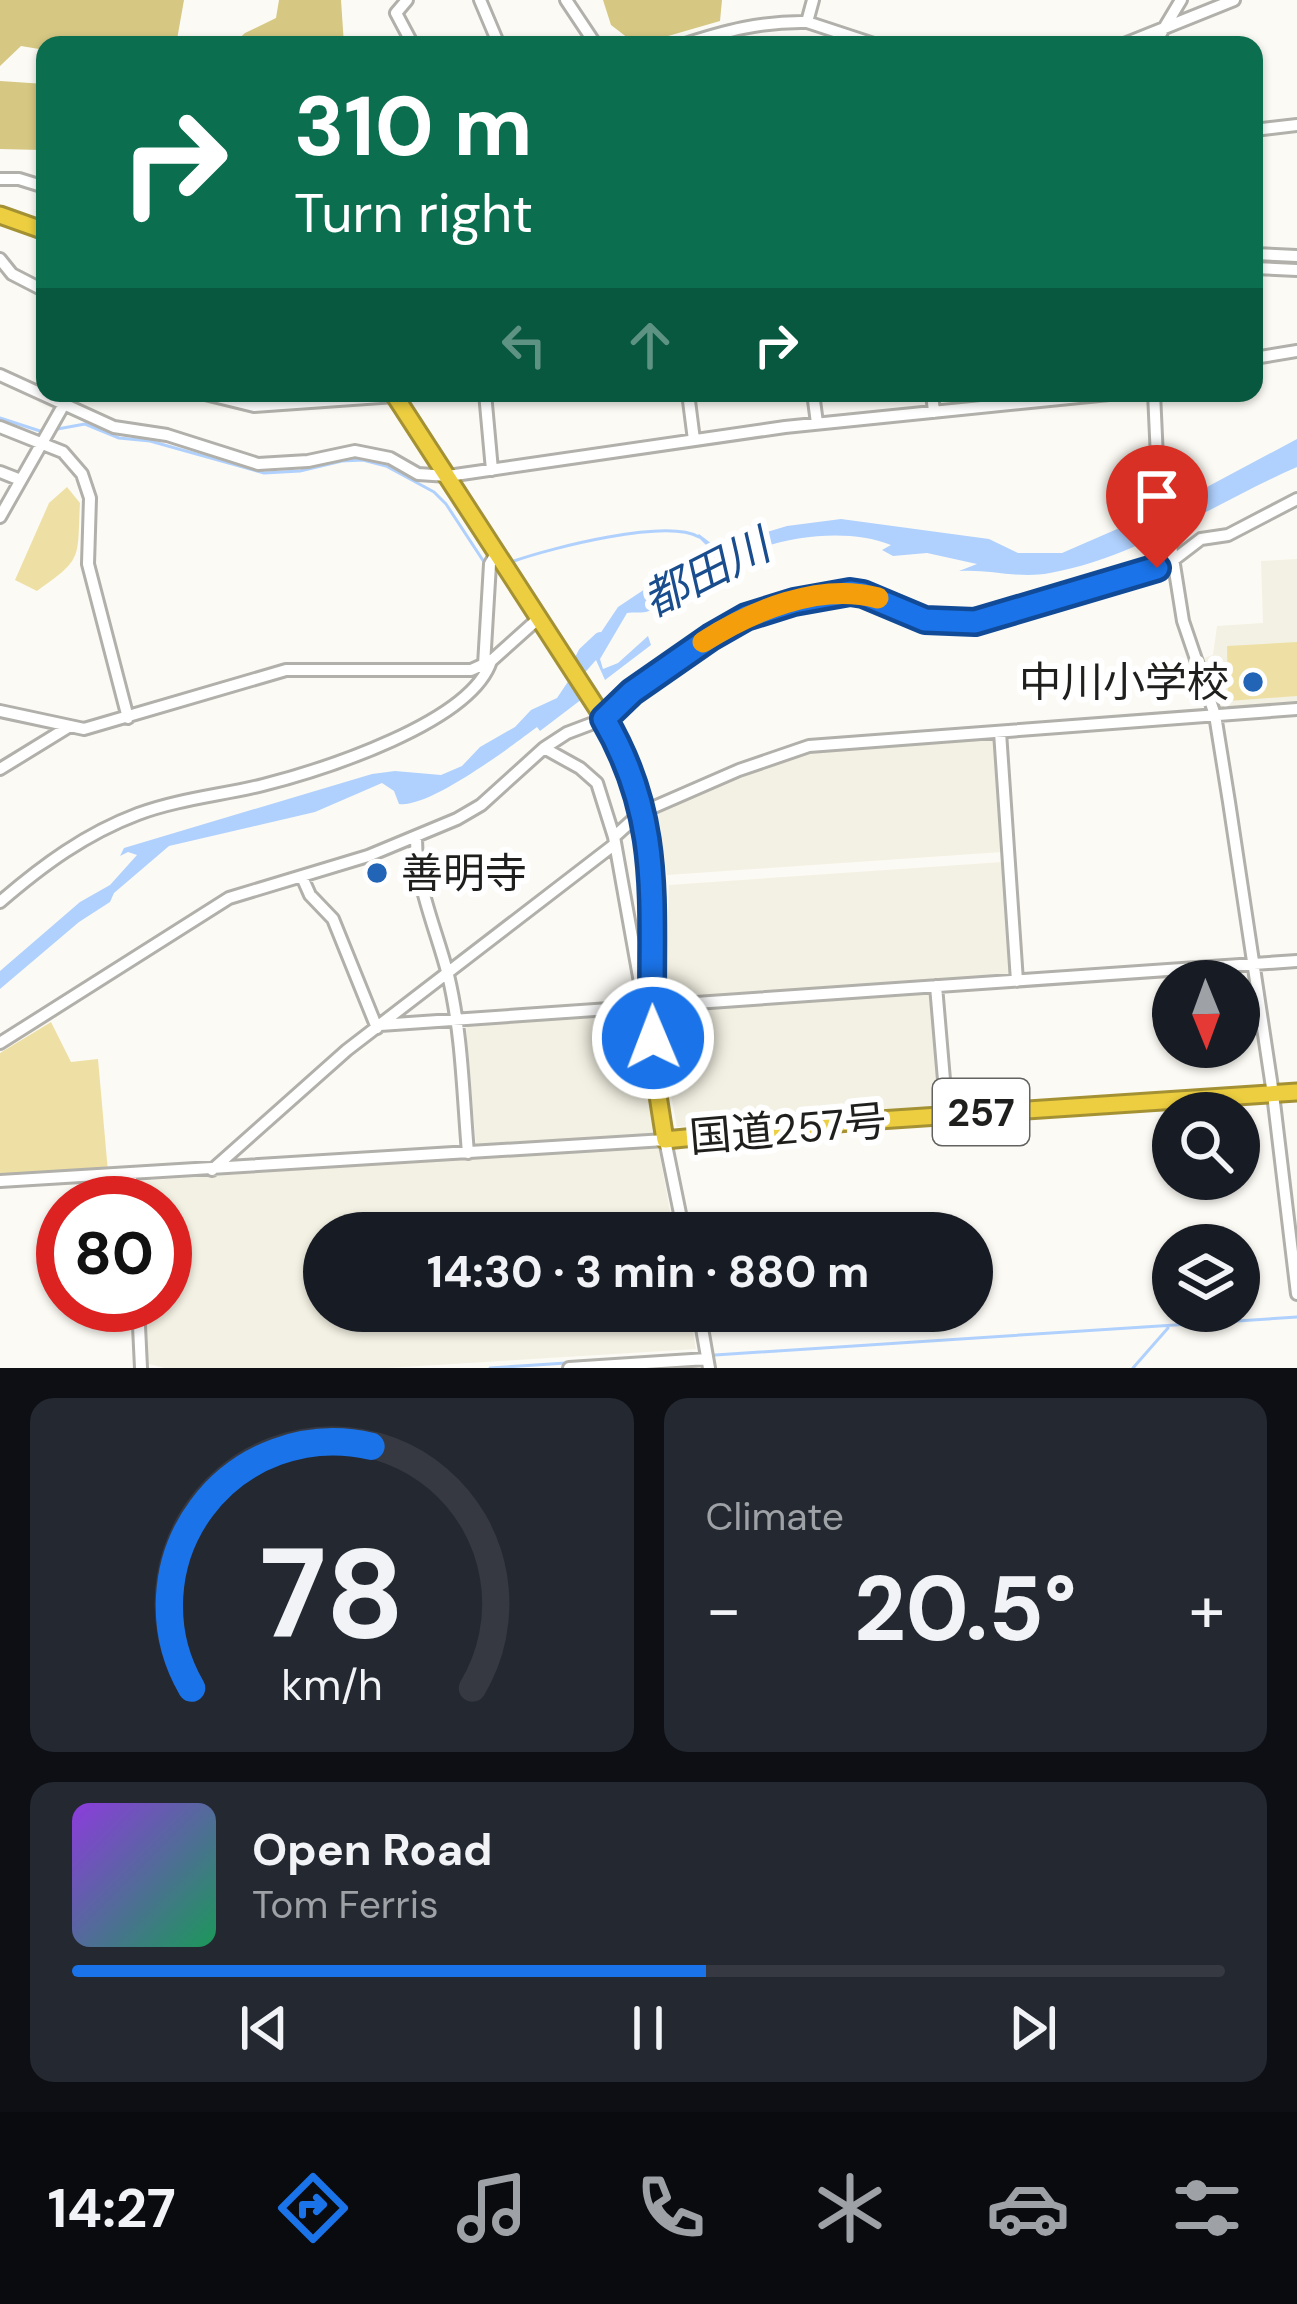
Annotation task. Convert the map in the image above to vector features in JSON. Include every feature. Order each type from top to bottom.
[{"type":"highway","points":[[0,215],[36,228]]},
{"type":"highway","name":"国道257号","points":[[399,402],[603,717],[638,791],[653,871],[654,1070],[665,1140],[1297,1092]]},
{"type":"street","points":[[407,0],[396,13],[408,36]]},
{"type":"street","points":[[480,0],[496,36]]},
{"type":"street","points":[[566,0],[590,36]]},
{"type":"street","points":[[807,22],[813,0]]},
{"type":"street","points":[[1160,36],[1181,0]]},
{"type":"street","points":[[1150,36],[1234,0]]},
{"type":"street","points":[[711,36],[746,25],[807,22],[850,36]]},
{"type":"street","points":[[1263,129],[1297,125]]},
{"type":"street","points":[[0,179],[36,184]]},
{"type":"street","points":[[1263,254],[1297,256]]},
{"type":"street","points":[[0,259],[12,274],[36,286]]},
{"type":"street","points":[[1263,268],[1297,270]]},
{"type":"street","points":[[1263,356],[1297,350]]},
{"type":"street","points":[[0,375],[36,390]]},
{"type":"street","points":[[57,402],[114,427],[167,435],[258,464],[308,461],[355,451],[390,458],[418,474],[448,476],[817,423],[1010,402]]},
{"type":"street","points":[[238,402],[254,406],[292,402]]},
{"type":"street","points":[[486,402],[492,470]]},
{"type":"street","points":[[689,402],[694,440]]},
{"type":"street","points":[[814,402],[817,423]]},
{"type":"street","points":[[933,402],[934,412]]},
{"type":"street","points":[[1154,402],[1157,458],[1187,637],[1215,716],[1250,960]]},
{"type":"street","points":[[0,517],[5,495],[62,406]]},
{"type":"street","points":[[0,427],[43,435],[82,474],[90,498],[88,564],[128,718]]},
{"type":"street","points":[[0,472],[18,479]]},
{"type":"street","points":[[0,1043],[229,898],[416,838],[482,805],[544,748],[603,717],[632,692],[746,617],[850,592],[925,620],[975,622],[1175,556],[1201,539],[1228,535],[1297,499]]},
{"type":"street","points":[[0,902],[45,863],[93,833],[126,819],[332,765],[408,733],[477,686],[486,677],[490,564],[497,552]]},
{"type":"street","points":[[0,711],[84,729],[286,670],[471,670],[544,625]]},
{"type":"street","points":[[654,806],[801,747],[1297,710]]},
{"type":"street","points":[[0,769],[70,726]]},
{"type":"street","points":[[1000,732],[1017,980]]},
{"type":"street","points":[[544,748],[597,783],[614,840],[641,988],[652,1000]]},
{"type":"street","points":[[211,1171],[297,1090],[448,974],[636,817]]},
{"type":"street","points":[[416,838],[421,891],[457,1019],[468,1153]]},
{"type":"street","points":[[302,877],[310,895],[333,919],[378,1026]]},
{"type":"street","points":[[1260,963],[1297,961]]},
{"type":"street","points":[[378,1026],[652,1000],[1152,971]]},
{"type":"street","points":[[936,986],[947,1115]]},
{"type":"street","points":[[1260,1017],[1297,1294]]},
{"type":"street","points":[[0,1181],[665,1140],[680,1212]]},
{"type":"street","points":[[139,1332],[141,1368]]},
{"type":"street","points":[[569,1368],[708,1363],[703,1332]]},
{"type":"shaded area","points":[[0,0],[184,0],[178,36],[36,36],[36,48],[21,46],[0,66]]},
{"type":"shaded area","points":[[279,0],[341,0],[343,36],[242,36],[276,18]]},
{"type":"shaded area","points":[[603,0],[722,0],[720,21],[668,36],[625,36],[611,25]]},
{"type":"shaded area","points":[[0,81],[36,83],[36,150],[0,149]]},
{"type":"shaded area","points":[[67,487],[80,503],[75,556],[37,591],[15,580],[49,503]]},
{"type":"shaded area","name":"中川小学校","points":[[1297,559],[1297,706],[1220,711],[1201,659],[1213,655],[1217,626],[1263,623],[1261,561]]},
{"type":"shaded area","points":[[1297,642],[1297,696],[1228,701],[1227,646]]},
{"type":"shaded area","points":[[994,739],[1002,852],[667,875],[658,812],[727,781],[806,751]]},
{"type":"shaded area","points":[[1003,862],[1012,976],[665,1000],[669,885]]},
{"type":"shaded area","points":[[932,992],[940,1106],[677,1127],[664,1057],[662,1013]]},
{"type":"shaded area","points":[[643,1014],[657,1133],[476,1145],[466,1026]]},
{"type":"shaded area","points":[[51,1022],[71,1062],[98,1059],[108,1172],[0,1181],[0,1053]]},
{"type":"shaded area","points":[[658,1145],[670,1212],[303,1212],[303,1332],[693,1332],[696,1349],[386,1368],[165,1368],[148,1364],[145,1332],[192,1332],[192,1177]]},
{"type":"water","points":[[1297,439],[1297,467],[1146,542],[1050,573],[959,571],[977,564],[927,553],[893,556],[882,550],[891,545],[849,536],[780,542],[736,557],[652,610],[627,613],[600,659],[603,669],[618,663],[648,636],[651,645],[605,680],[596,660],[581,677],[582,699],[449,787],[399,804],[394,791],[382,783],[315,812],[169,846],[114,893],[110,902],[0,989],[0,971],[80,902],[110,885],[137,855],[120,856],[124,848],[372,774],[441,775],[462,766],[531,710],[557,698],[618,607],[648,587],[690,570],[709,548],[699,534],[716,547],[787,526],[841,519],[989,539],[1018,553],[1062,553],[1177,503]]},
{"type":"waterway","points":[[1263,260],[1297,261]]},
{"type":"waterway","points":[[0,418],[43,432]]},
{"type":"waterway","points":[[52,430],[85,424],[119,438],[150,441],[264,473],[342,461],[386,466],[434,492],[486,565]]},
{"type":"waterway","points":[[514,561],[636,533],[683,532],[699,537]]},
{"type":"waterway","name":"都田川","points":[[574,673],[584,653],[600,638]]},
{"type":"waterway","points":[[715,1355],[1297,1317]]},
{"type":"waterway","points":[[1133,1368],[1164,1332]]},
{"type":"waterway","points":[[490,1368],[566,1363]]},
{"type":"slow traffic","points":[[703,642],[746,617],[794,602],[850,592],[878,598]]},
{"type":"place","name":"中川小学校","points":[[1253,682]]},
{"type":"place","name":"善明寺","points":[[377,873]]},
{"type":"route","points":[[653,1038],[653,871],[646,823],[638,791],[604,719],[632,692],[746,617],[814,597],[863,594],[925,620],[975,622],[1157,568]]}]
